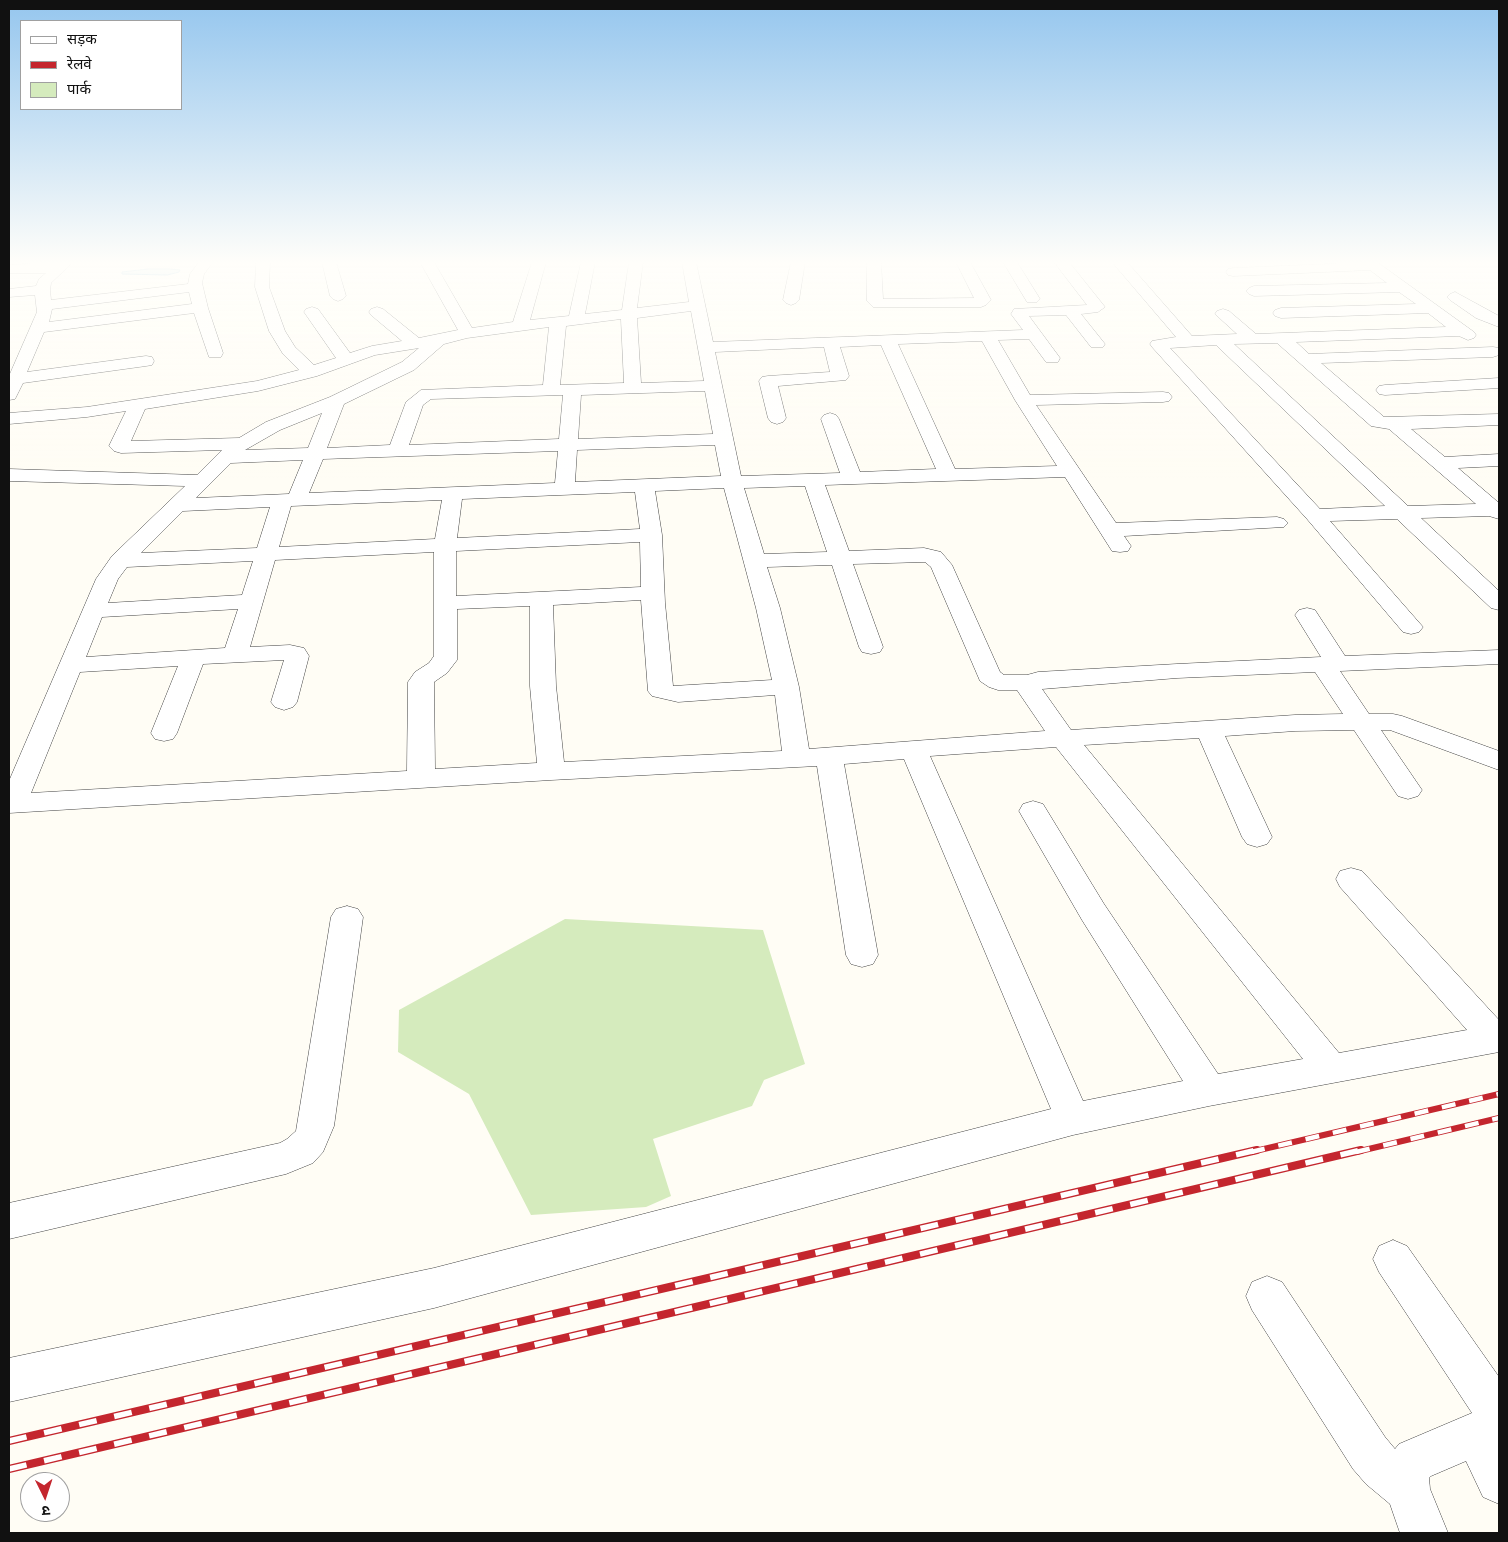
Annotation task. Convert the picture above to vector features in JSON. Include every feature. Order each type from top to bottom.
[{"type":"street","points":[[9,395],[14,374],[36,334]]},
{"type":"street","points":[[209,334],[215,353]]},
{"type":"street","points":[[279,334],[289,350],[311,372]]},
{"type":"street","points":[[328,334],[346,360]]},
{"type":"street","points":[[404,334],[414,342]]},
{"type":"street","points":[[463,334],[434,342],[408,366],[336,401],[273,426],[241,444],[225,457],[120,561],[107,579],[11,804],[551,771],[797,759],[1295,723],[1387,722],[1403,725],[1499,761]]},
{"type":"street","points":[[551,392],[564,334]]},
{"type":"street","points":[[630,334],[633,389]]},
{"type":"street","points":[[703,334],[732,482],[768,608],[786,687],[797,759]]},
{"type":"street","points":[[706,347],[1035,334],[1052,358]]},
{"type":"street","points":[[1089,334],[1097,344]]},
{"type":"street","points":[[1182,334],[1188,341]]},
{"type":"street","points":[[1246,334],[1251,338]]},
{"type":"street","points":[[1372,334],[1251,338],[1158,344],[1314,516],[1411,627]]},
{"type":"street","points":[[1467,334],[1496,354]]},
{"type":"street","points":[[988,335],[1024,400],[1114,538],[1277,522]]},
{"type":"street","points":[[1280,337],[1378,422],[1394,424],[1499,419]]},
{"type":"street","points":[[9,418],[87,412],[258,386],[311,372],[372,351],[414,342],[442,339]]},
{"type":"street","points":[[887,339],[948,475]]},
{"type":"street","points":[[1220,340],[1499,603]]},
{"type":"street","points":[[777,418],[766,383],[768,381],[840,376],[830,341]]},
{"type":"street","points":[[1304,359],[1496,354]]},
{"type":"street","points":[[14,374],[146,361]]},
{"type":"street","points":[[117,390],[196,380]]},
{"type":"street","points":[[1384,390],[1499,383]]},
{"type":"street","points":[[397,451],[415,402],[422,396],[439,393],[551,392],[712,386]]},
{"type":"street","points":[[565,489],[572,391]]},
{"type":"street","points":[[9,404],[68,397]]},
{"type":"street","points":[[1024,400],[1163,397]]},
{"type":"street","points":[[235,655],[266,554],[290,500],[315,454],[336,401]]},
{"type":"street","points":[[138,405],[119,446],[121,447],[241,444]]},
{"type":"street","points":[[830,419],[852,478]]},
{"type":"street","points":[[1394,424],[1498,510]]},
{"type":"street","points":[[225,457],[723,439]]},
{"type":"street","points":[[1440,463],[1499,460]]},
{"type":"street","points":[[178,505],[732,482],[1071,471]]},
{"type":"street","points":[[9,475],[202,480]]},
{"type":"street","points":[[812,480],[871,647]]},
{"type":"street","points":[[644,486],[651,535],[653,593],[661,691],[678,694],[786,687]]},
{"type":"street","points":[[421,779],[421,682],[445,660],[446,544],[453,493]]},
{"type":"street","points":[[1314,516],[1498,510]]},
{"type":"street","points":[[120,561],[651,535]]},
{"type":"street","points":[[755,561],[924,555],[938,560],[989,676],[998,682],[1030,683],[1038,680],[1157,672],[1499,657]]},
{"type":"street","points":[[445,604],[653,593]]},
{"type":"street","points":[[540,599],[543,686],[551,771]]},
{"type":"street","points":[[94,611],[253,601]]},
{"type":"street","points":[[1307,615],[1330,664],[1361,722],[1408,790]]},
{"type":"street","points":[[70,665],[280,652],[295,653],[297,656],[284,702]]},
{"type":"street","points":[[164,733],[194,657]]},
{"type":"street","points":[[1030,683],[1029,690],[1064,739],[1331,1068]]},
{"type":"street","points":[[1209,729],[1257,837]]},
{"type":"street","points":[[914,750],[1072,1119]]},
{"type":"street","points":[[829,756],[862,955]]},
{"type":"street","points":[[1033,811],[1094,912],[1209,1091]]},
{"type":"street","points":[[1352,880],[1497,1038]]},
{"type":"street","points":[[9,1221],[286,1158],[300,1151],[310,1141],[316,1126],[347,917]]},
{"type":"street","points":[[9,1380],[434,1288],[1072,1119],[1209,1091],[1497,1038]]},
{"type":"street","points":[[1393,1259],[1492,1426],[1499,1481]]},
{"type":"street","points":[[1267,1296],[1369,1453],[1382,1468],[1407,1489]]},
{"type":"street","points":[[1424,1533],[1407,1489],[1406,1472],[1415,1460],[1492,1426]]},
{"type":"green space","points":[[565,919],[763,930],[805,1064],[764,1080],[752,1106],[653,1139],[671,1196],[646,1207],[531,1215],[469,1094],[398,1052],[399,1010]]},
{"type":"railway","points":[[1251,1152],[1499,1094]]},
{"type":"railway","points":[[1356,1152],[1499,1118]]},
{"type":"railway","points":[[9,1441],[1257,1150]]},
{"type":"railway","points":[[9,1469],[1361,1150]]}]
